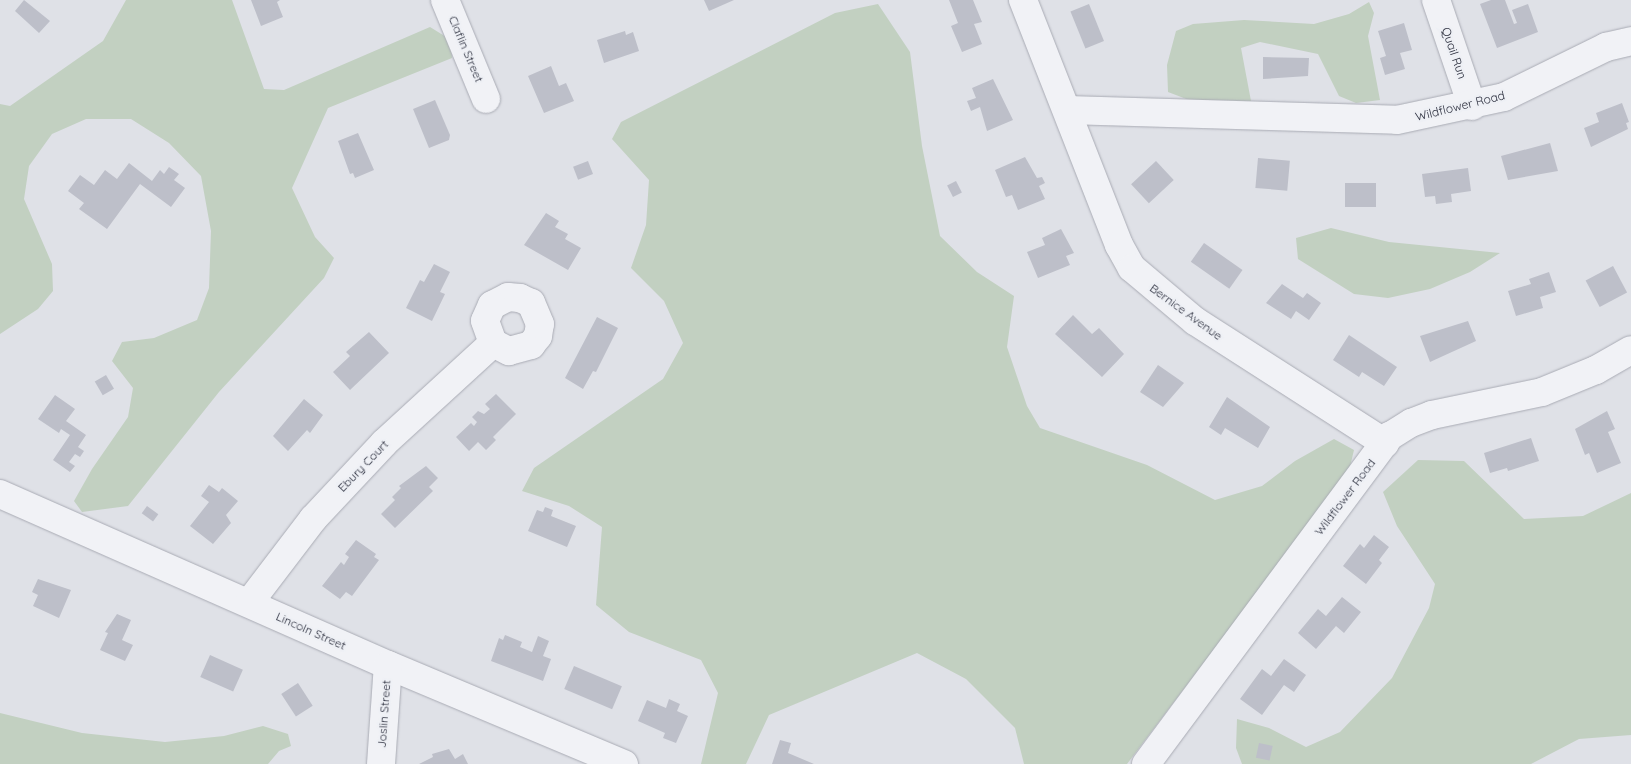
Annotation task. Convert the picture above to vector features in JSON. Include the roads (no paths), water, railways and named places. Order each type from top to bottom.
[{"type":"street","name":"Claflin Street","points":[[445,0],[486,99]]},
{"type":"street","name":"Bernice Avenue","points":[[1023,0],[1122,251],[1141,278],[1195,321],[1385,443]]},
{"type":"street","name":"Quail Run","points":[[1436,0],[1472,106]]},
{"type":"street","name":"Wildflower Road","points":[[1067,110],[1382,121],[1428,116],[1472,106],[1515,92],[1593,52],[1631,41]]},
{"type":"street","name":"Ebury Court","points":[[249,603],[312,520],[351,477],[493,343]]},
{"type":"street","name":"Wildflower Road","points":[[1146,764],[1385,443],[1411,423],[1449,411],[1542,392],[1596,370],[1631,350]]},
{"type":"street","name":"Lincoln Street","points":[[0,494],[388,665],[624,764]]},
{"type":"street","name":"Joslin Street","points":[[381,764],[388,665]]}]
